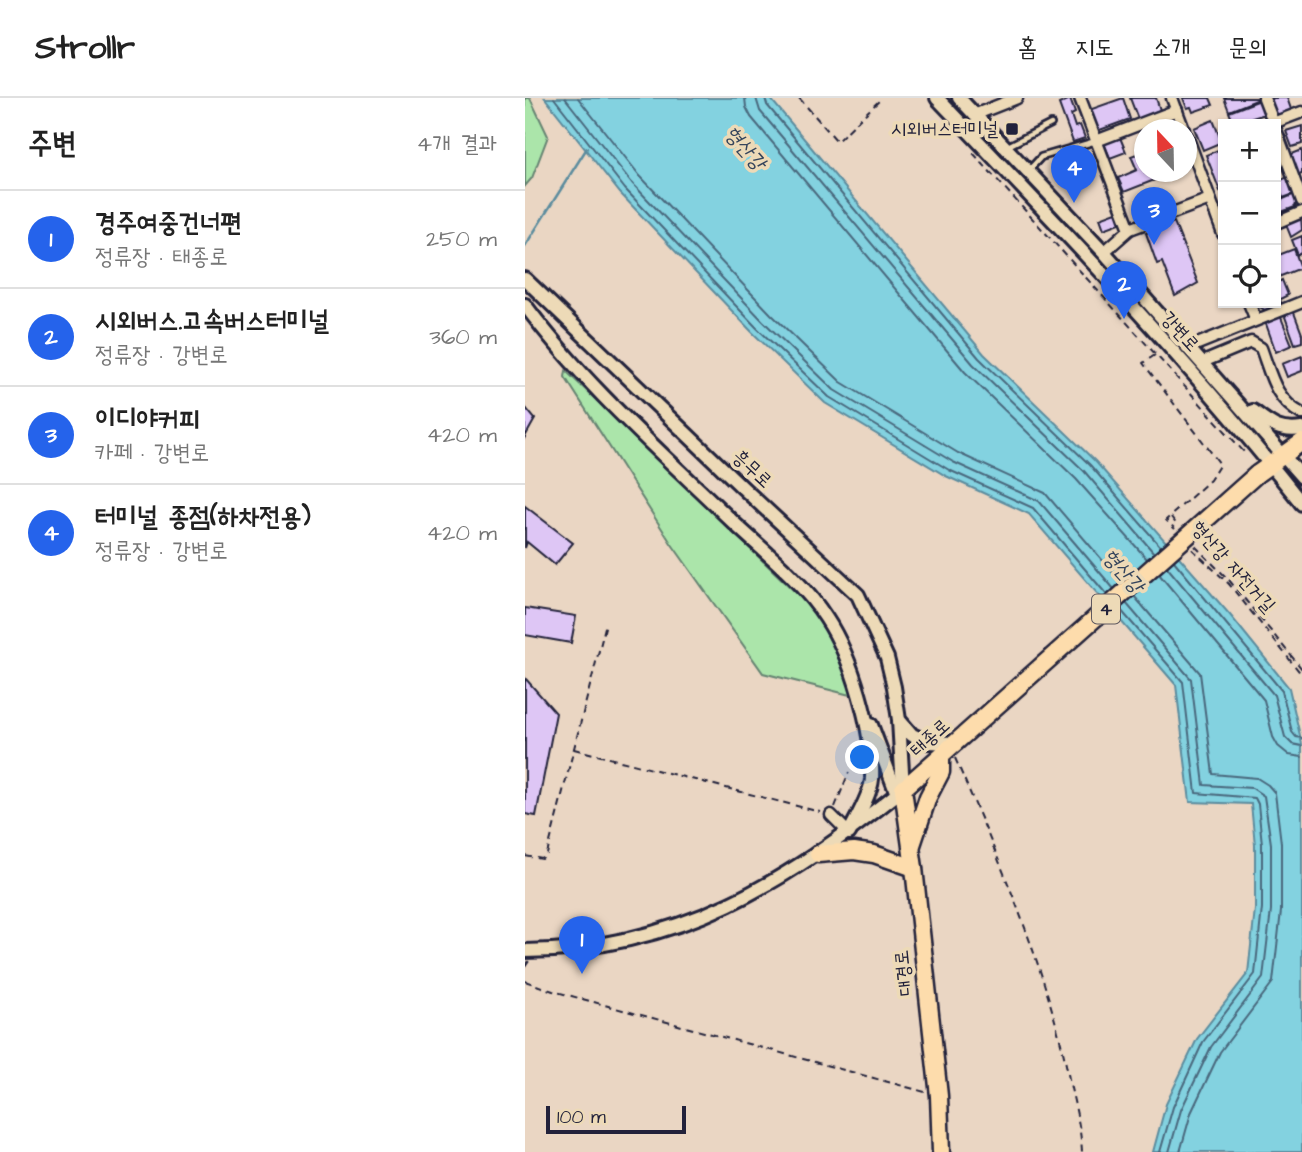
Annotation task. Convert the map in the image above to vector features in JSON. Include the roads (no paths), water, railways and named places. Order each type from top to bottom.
[{"type":"main road","name":"태종로","points":[[902,793],[1271,465],[1302,442]]},
{"type":"main road","points":[[911,847],[928,797],[949,749]]},
{"type":"main road","name":"대경로","points":[[902,793],[914,868],[939,1096],[941,1152]]},
{"type":"main road","points":[[818,854],[854,850],[914,868]]},
{"type":"street","name":"강변로","points":[[937,98],[1088,258],[1271,465],[1302,504]]},
{"type":"street","name":"강변로","points":[[959,98],[1104,251],[1236,400],[1271,465],[1302,477]]},
{"type":"street","points":[[974,115],[1017,98]]},
{"type":"street","points":[[1080,98],[1131,229]]},
{"type":"street","points":[[1172,98],[1180,119]]},
{"type":"street","points":[[1264,98],[1272,119]]},
{"type":"street","points":[[1096,141],[1177,110]]},
{"type":"street","points":[[1281,122],[1302,112]]},
{"type":"street","points":[[1281,145],[1302,201]]},
{"type":"street","points":[[1197,163],[1218,221]]},
{"type":"street","points":[[1104,251],[1131,229],[1210,199]]},
{"type":"street","points":[[1281,221],[1302,212]]},
{"type":"street","points":[[525,299],[529,284]]},
{"type":"street","name":"흥무로","points":[[529,284],[858,595],[887,659],[894,687],[899,720],[902,793]]},
{"type":"street","points":[[1190,347],[1302,302]]},
{"type":"street","points":[[525,305],[552,342],[594,388],[781,568],[825,615],[835,632],[902,793]]},
{"type":"street","points":[[1251,308],[1256,320]]},
{"type":"street","points":[[1203,362],[1251,342],[1256,343],[1261,348],[1279,395],[1289,407],[1302,414]]},
{"type":"street","points":[[1236,400],[1243,401],[1269,424],[1286,431],[1302,429]]},
{"type":"street","points":[[831,815],[849,833],[872,782],[863,702]]},
{"type":"street","points":[[899,720],[912,735],[949,749]]},
{"type":"street","name":"태종로","points":[[525,951],[616,942],[675,927],[747,897],[818,854],[902,793]]},
{"type":"lane","points":[[1006,147],[1051,124]]},
{"type":"lane","points":[[1028,171],[1041,157],[1096,141]]},
{"type":"water","name":"형산강","points":[[545,98],[770,98],[984,354],[1095,461],[1230,615],[1289,688],[1302,744],[1302,1152],[1153,1152],[1166,1104],[1197,1039],[1248,973],[1255,909],[1255,845],[1251,804],[1190,802],[1176,685],[1029,514],[946,476],[825,403],[752,332],[620,193]]},
{"type":"waterway","points":[[525,246],[587,148]]},
{"type":"place","name":"시외버스터미널","points":[[1012,129]]},
{"type":"place","name":"터미널 종점(하차전용)","points":[[1074,203]]},
{"type":"place","name":"이디야커피","points":[[1154,245]]},
{"type":"place","name":"시외버스.고속버스터미널","points":[[1124,319]]},
{"type":"place","name":"경주여중건너편","points":[[582,974]]}]
